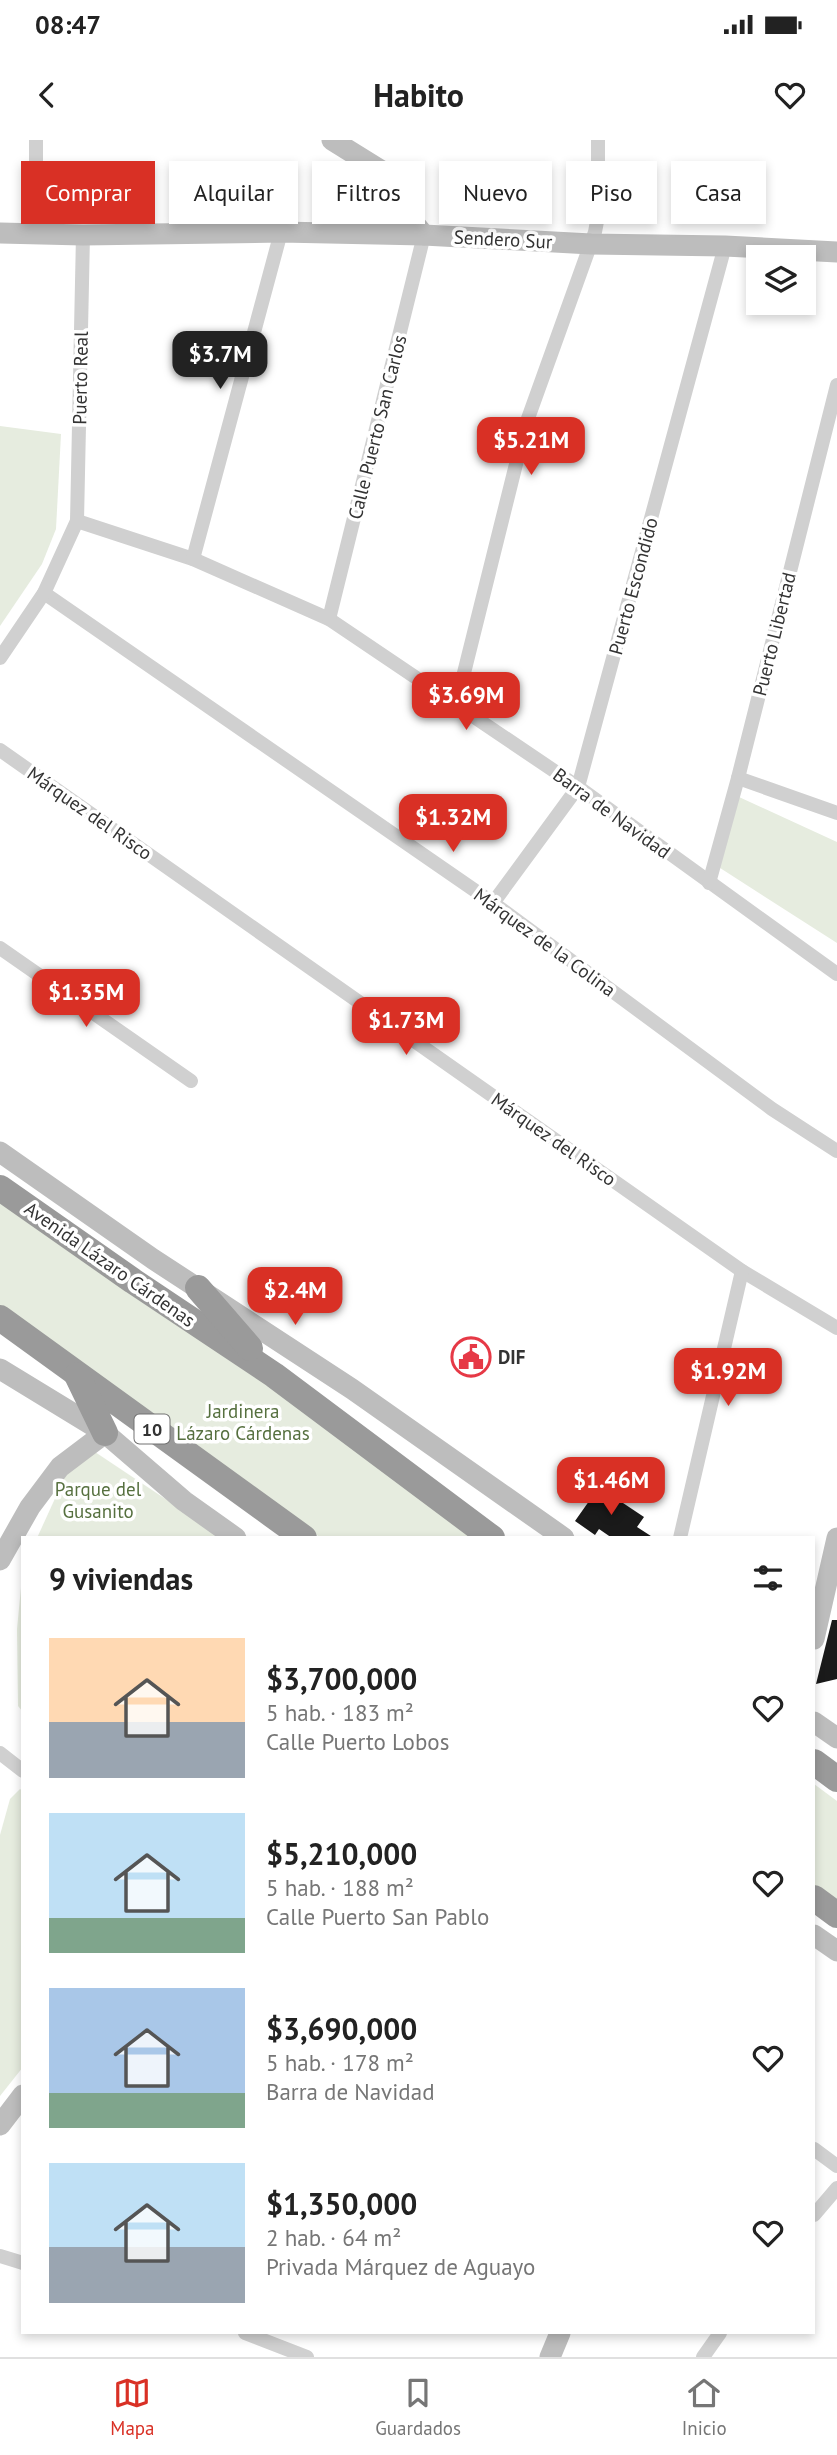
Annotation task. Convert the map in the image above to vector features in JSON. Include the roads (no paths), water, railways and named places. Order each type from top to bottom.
[{"type":"highway","name":"Avenida Lázaro Cárdenas","points":[[0,1188],[274,1375],[489,1536]]},
{"type":"highway","points":[[198,1289],[274,1375]]},
{"type":"highway","name":"10","points":[[0,1318],[301,1536]]},
{"type":"highway","points":[[74,1370],[104,1433]]},
{"type":"highway","points":[[815,1763],[837,1779]]},
{"type":"highway","points":[[815,1899],[837,1915]]},
{"type":"street","points":[[36,140],[36,233]]},
{"type":"street","points":[[332,140],[385,173],[407,214],[424,235]]},
{"type":"street","points":[[456,705],[526,424],[591,244],[598,216],[598,140]]},
{"type":"street","points":[[193,559],[281,232]]},
{"type":"street","name":"Sendero Sur","points":[[0,233],[83,235],[281,232],[424,235],[591,244],[725,246],[837,252]]},
{"type":"street","name":"Puerto Real","points":[[77,521],[83,235]]},
{"type":"street","name":"Calle Puerto San Carlos","points":[[329,619],[424,235]]},
{"type":"street","name":"Puerto Escondido","points":[[493,904],[578,787],[725,246]]},
{"type":"street","name":"Puerto Libertad","points":[[709,883],[837,385]]},
{"type":"street","points":[[0,658],[44,593],[77,521]]},
{"type":"street","name":"Barra de Navidad","points":[[77,521],[193,559],[329,619],[578,787],[837,974]]},
{"type":"street","name":"Márquez de la Colina","points":[[44,593],[493,904],[772,1109],[837,1151]]},
{"type":"street","name":"Márquez del Risco","points":[[0,750],[742,1270],[837,1328]]},
{"type":"street","points":[[738,778],[837,813]]},
{"type":"street","points":[[0,948],[191,1081]]},
{"type":"street","points":[[0,1152],[198,1289],[352,1389],[561,1536]]},
{"type":"street","points":[[680,1536],[742,1270]]},
{"type":"street","points":[[0,1369],[104,1433],[184,1501],[233,1536]]},
{"type":"street","points":[[0,1558],[30,1507],[60,1467],[104,1433]]},
{"type":"street","points":[[815,1635],[837,1538]]},
{"type":"street","points":[[815,1723],[837,1738]]},
{"type":"street","points":[[0,1753],[21,1769]]},
{"type":"street","points":[[815,1936],[837,1951]]},
{"type":"street","points":[[0,2125],[21,2098]]},
{"type":"street","points":[[815,2150],[837,2165]]},
{"type":"street","points":[[815,2215],[837,2188]]},
{"type":"street","points":[[0,2256],[21,2262]]},
{"type":"street","points":[[248,2334],[307,2357]]},
{"type":"street","points":[[550,2357],[560,2334]]},
{"type":"street","points":[[703,2357],[719,2334]]},
{"type":"place","name":"DIF","points":[[471,1357]]},
{"type":"park label","name":"Jardinera Lázaro Cárdenas","points":[[243,1422]]},
{"type":"park label","name":"Parque del Gusanito","points":[[98,1500]]}]
